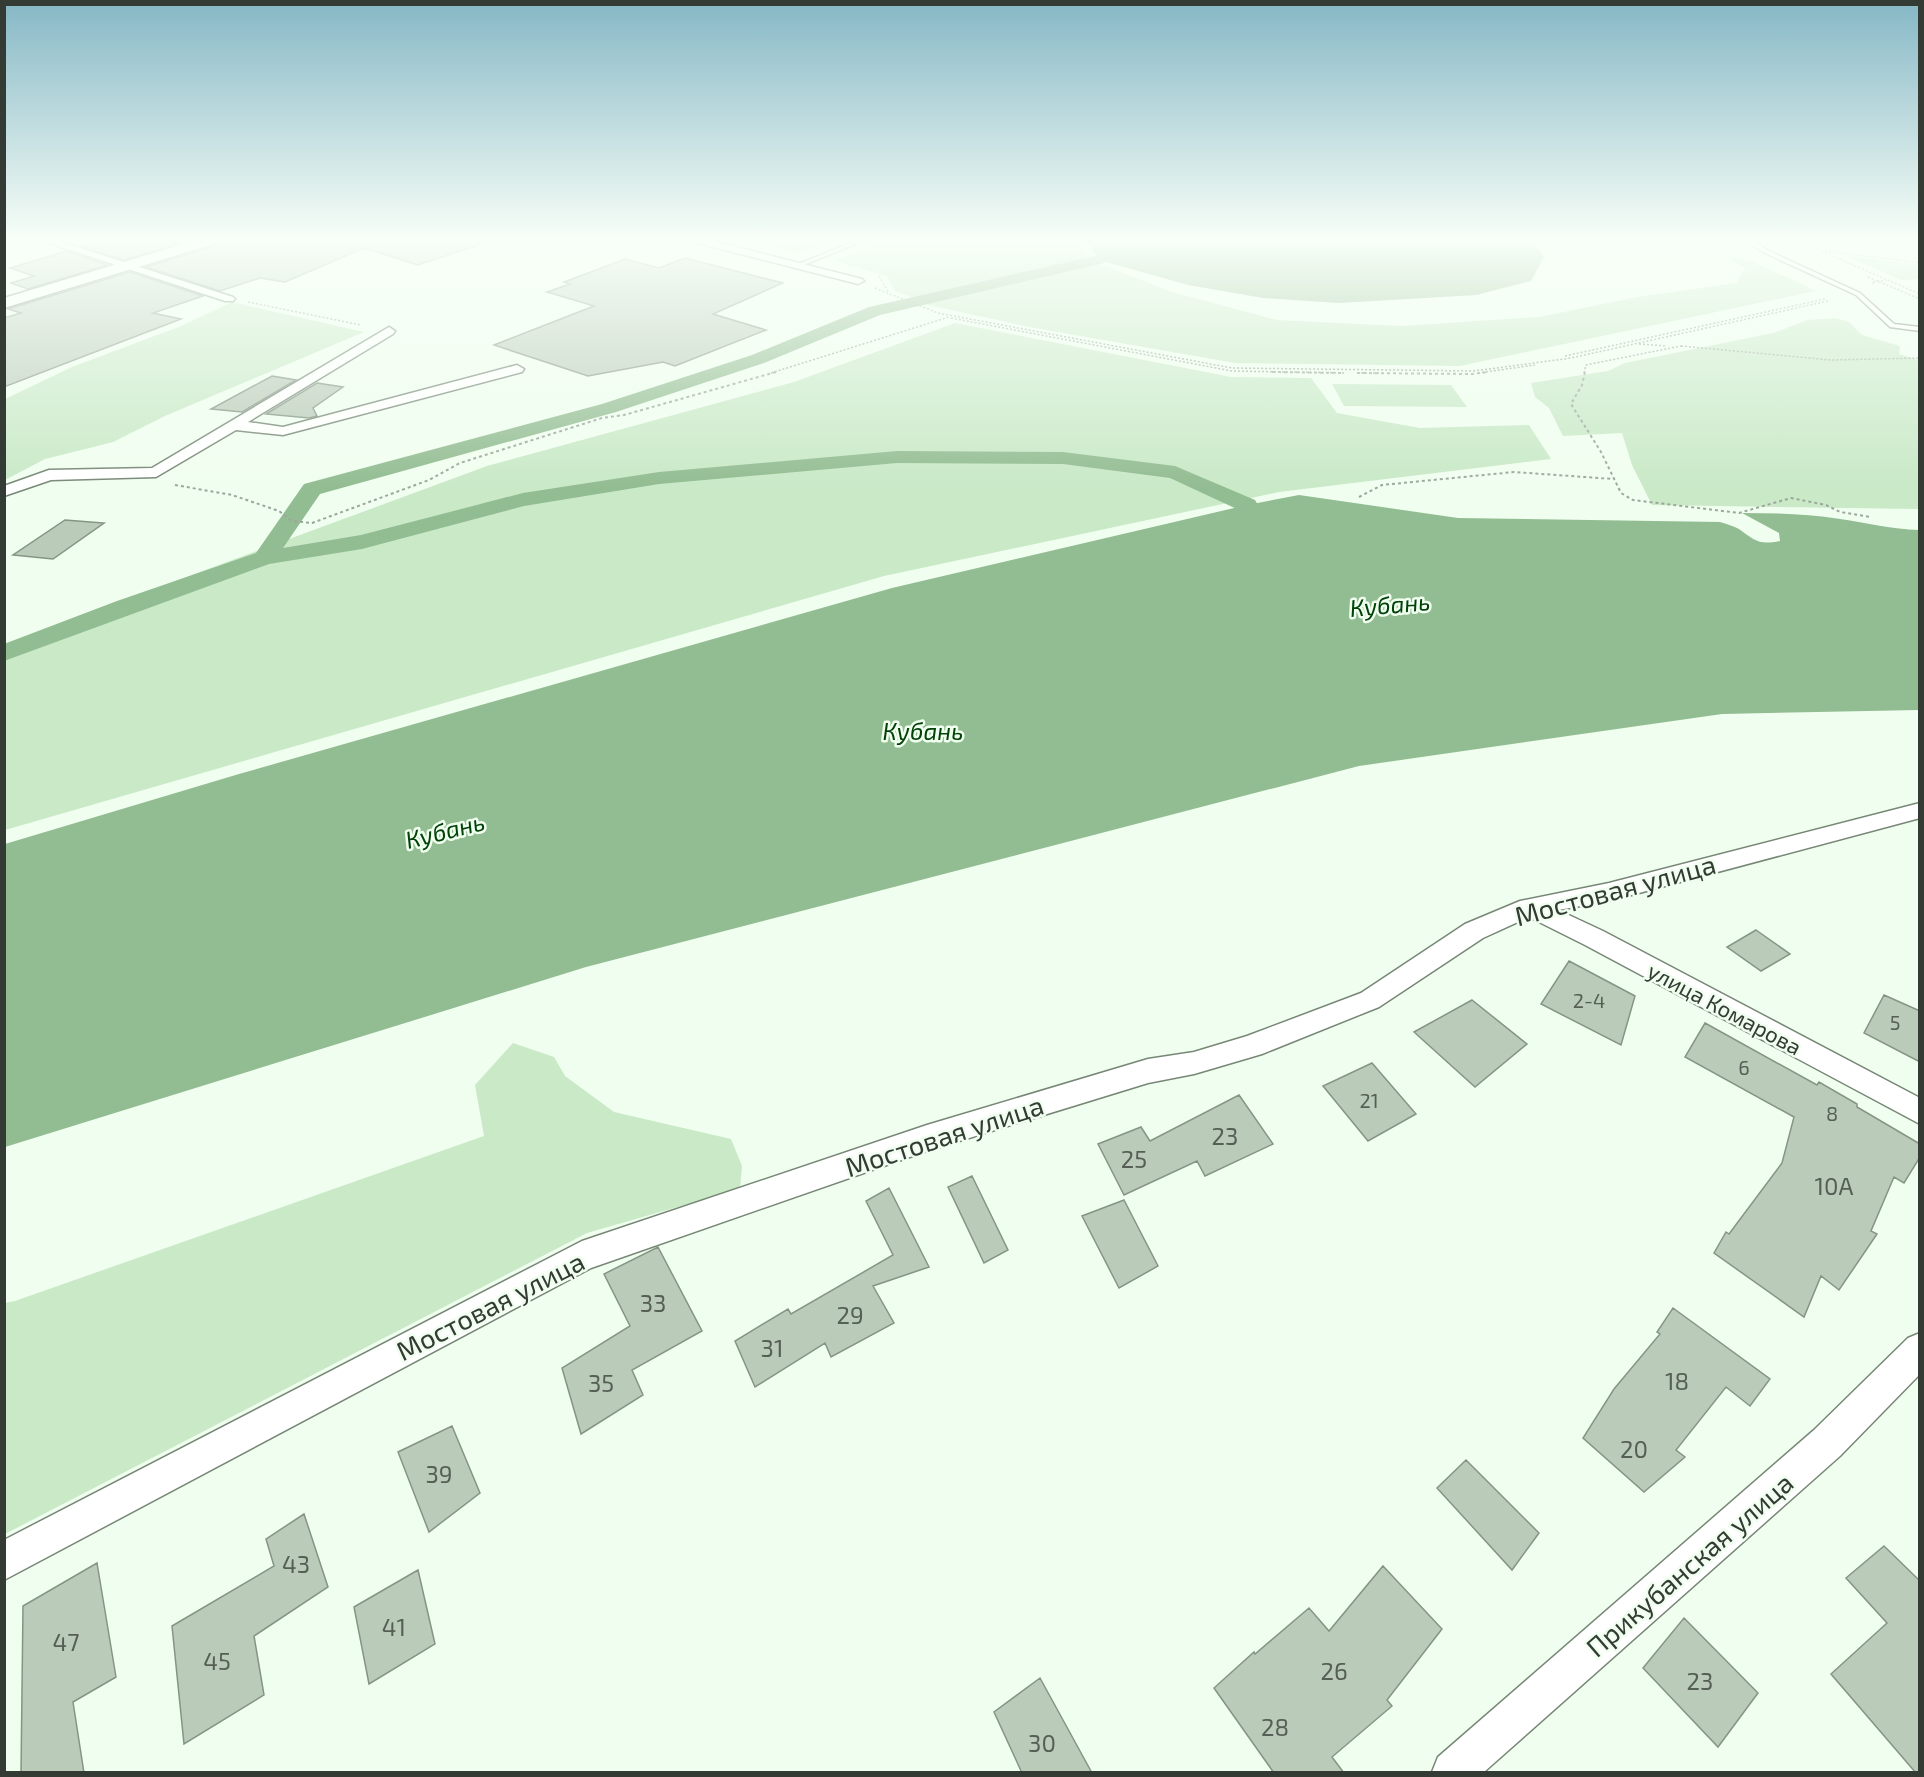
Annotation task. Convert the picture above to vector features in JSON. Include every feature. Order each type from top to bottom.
[{"type":"street","points":[[4,491],[49,476],[156,472],[389,331]]},
{"type":"street","points":[[234,425],[283,431],[518,369]]},
{"type":"street","name":"Мостовая улица","points":[[4,1561],[582,1256],[927,1138],[1148,1071],[1194,1063],[1252,1046],[1370,1000],[1474,931],[1529,907],[1609,892],[1920,810]]},
{"type":"street","name":"улица Комарова","points":[[1529,907],[1594,938],[1920,1112]]},
{"type":"street","name":"Прикубанская улица","points":[[1453,1773],[1827,1443],[1920,1350]]},
{"type":"lane","points":[[1889,323],[1892,326],[1920,329]]},
{"type":"path","points":[[349,323],[389,331]]},
{"type":"path","points":[[170,485],[232,495],[279,511],[292,521],[312,523],[429,480],[460,463],[602,418],[624,415],[756,378],[930,323]]},
{"type":"path","points":[[980,323],[1232,371],[1472,374],[1562,362],[1563,357],[1715,323]]},
{"type":"path","points":[[991,323],[1232,368],[1474,370],[1563,359],[1728,323]]},
{"type":"path","points":[[1634,344],[1681,346],[1831,360],[1920,358]]},
{"type":"path","points":[[1681,346],[1586,365],[1582,385],[1571,404],[1601,452],[1621,493],[1634,500],[1739,513],[1791,498],[1826,505],[1840,512],[1871,517]]},
{"type":"path","points":[[1359,497],[1382,484],[1502,473],[1613,479]]},
{"type":"shaded area","points":[[188,323],[324,323],[364,332],[165,416],[113,442],[45,459],[5,480],[5,399],[72,367]]},
{"type":"shaded area","points":[[955,323],[1231,377],[1311,378],[1337,413],[1420,428],[1529,425],[1551,459],[1279,492],[884,576],[5,830],[5,644],[487,466],[794,382]]},
{"type":"shaded area","points":[[1010,323],[1338,323],[1402,326],[1449,323],[1664,323],[1460,366],[1235,363]]},
{"type":"shaded area","points":[[1800,323],[1850,323],[1862,335],[1900,346],[1899,354],[1919,360],[1919,509],[1652,505],[1632,465],[1622,433],[1563,436],[1549,408],[1535,397],[1531,383],[1608,371],[1625,363],[1773,333]]},
{"type":"shaded area","points":[[1332,384],[1451,385],[1467,407],[1344,406]]},
{"type":"shaded area","points":[[513,1043],[554,1057],[565,1076],[614,1112],[731,1139],[742,1166],[740,1189],[587,1233],[5,1534],[5,1303],[484,1136],[475,1085]]},
{"type":"water","name":"Кубань","points":[[1299,495],[1458,518],[1720,522],[1737,528],[1758,541],[1767,542],[1780,541],[1779,533],[1742,513],[1815,516],[1919,530],[1919,710],[1722,714],[1359,766],[586,967],[5,1147],[5,844],[239,774],[892,588],[1247,505]]},
{"type":"building","points":[[4,323],[171,323],[4,387]]},
{"type":"building","points":[[551,323],[743,323],[766,330],[675,366],[663,362],[588,376],[494,345]]},
{"type":"building","points":[[272,376],[296,380],[242,412],[211,409]]},
{"type":"building","points":[[317,383],[343,387],[313,408],[317,416],[309,418],[266,414]]},
{"type":"building","points":[[65,520],[104,523],[53,559],[13,555]]},
{"type":"building","points":[[1756,930],[1790,954],[1761,971],[1727,947]]},
{"type":"building","points":[[1569,961],[1635,996],[1621,1045],[1541,1004]]},
{"type":"building","points":[[1884,995],[1920,1011],[1920,1062],[1864,1033]]},
{"type":"building","points":[[1472,1000],[1527,1044],[1475,1087],[1414,1032]]},
{"type":"building","points":[[1705,1023],[1817,1085],[1819,1082],[1920,1144],[1920,1157],[1904,1183],[1894,1177],[1871,1231],[1877,1234],[1839,1290],[1821,1276],[1804,1317],[1714,1253],[1726,1232],[1729,1234],[1782,1163],[1794,1117],[1685,1057]]},
{"type":"building","points":[[1372,1063],[1416,1114],[1368,1141],[1323,1086]]},
{"type":"building","points":[[1239,1095],[1273,1144],[1205,1176],[1197,1161],[1124,1195],[1098,1144],[1141,1127],[1150,1141]]},
{"type":"building","points":[[972,1176],[1008,1250],[984,1263],[948,1187]]},
{"type":"building","points":[[889,1188],[929,1267],[873,1286],[894,1323],[831,1357],[825,1343],[755,1387],[735,1341],[788,1309],[791,1314],[893,1255],[866,1201]]},
{"type":"building","points":[[1124,1200],[1158,1266],[1119,1288],[1082,1216]]},
{"type":"building","points":[[658,1247],[702,1331],[632,1370],[643,1395],[581,1434],[562,1368],[630,1326],[604,1274]]},
{"type":"building","points":[[1673,1308],[1770,1379],[1750,1406],[1726,1387],[1676,1450],[1685,1457],[1644,1492],[1583,1438],[1614,1389],[1660,1334],[1657,1332]]},
{"type":"building","points":[[452,1426],[480,1493],[429,1532],[398,1452]]},
{"type":"building","points":[[1466,1460],[1539,1533],[1512,1570],[1437,1488]]},
{"type":"building","points":[[304,1514],[328,1587],[254,1636],[264,1695],[184,1744],[172,1626],[274,1566],[266,1539]]},
{"type":"building","points":[[1884,1546],[1920,1581],[1920,1773],[1916,1773],[1831,1674],[1887,1623],[1846,1578]]},
{"type":"building","points":[[97,1563],[116,1677],[73,1702],[84,1773],[21,1773],[23,1606]]},
{"type":"building","points":[[1383,1566],[1442,1629],[1387,1700],[1392,1706],[1332,1757],[1344,1773],[1274,1773],[1214,1688],[1309,1608],[1329,1631]]},
{"type":"building","points":[[418,1570],[435,1644],[369,1684],[354,1607]]},
{"type":"building","points":[[1684,1618],[1758,1693],[1718,1747],[1643,1668]]},
{"type":"building","points":[[1040,1678],[1092,1773],[1022,1773],[994,1712]]},
{"type":"waterway","points":[[264,558],[312,489],[609,408],[758,359],[846,323]]},
{"type":"waterway","points":[[264,558],[362,542],[523,500],[659,478],[897,457],[1063,458],[1175,472],[1247,505]]},
{"type":"waterway","points":[[4,653],[126,606],[264,558]]}]
